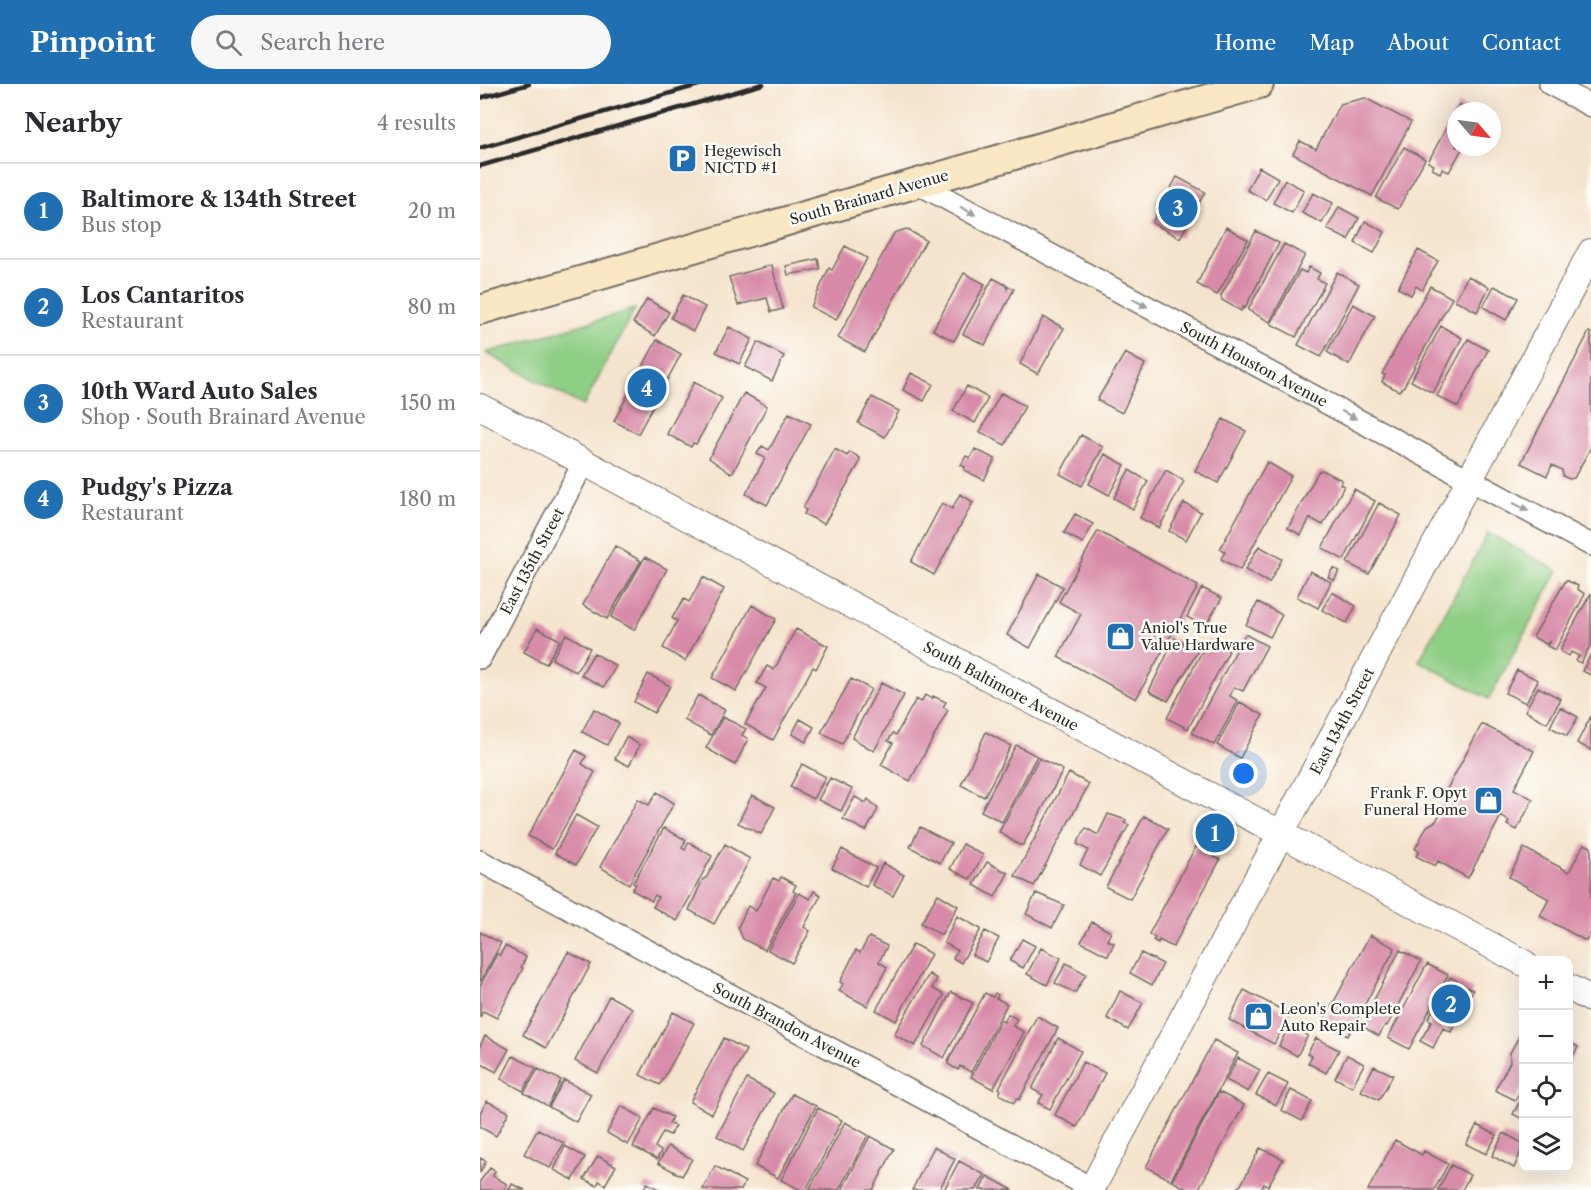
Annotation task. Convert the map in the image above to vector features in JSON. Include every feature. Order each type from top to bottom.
[{"type":"main road","name":"South Brainard Avenue","points":[[480,310],[1259,84]]},
{"type":"street","points":[[1550,84],[1591,106]]},
{"type":"street","name":"South Houston Avenue","points":[[917,183],[1591,545]]},
{"type":"street","name":"East 134th Street","points":[[1093,1190],[1591,252]]},
{"type":"street","name":"South Baltimore Avenue","points":[[480,407],[583,464],[1519,960]]},
{"type":"street","name":"East 135th Street","points":[[480,658],[583,464]]},
{"type":"street","name":"South Brandon Avenue","points":[[480,861],[1093,1190]]},
{"type":"street","points":[[1573,989],[1591,999]]},
{"type":"green space","points":[[635,309],[583,406],[486,353]]},
{"type":"green space","points":[[1488,533],[1558,571],[1489,699],[1419,661]]},
{"type":"building","points":[[1365,98],[1411,122],[1372,196],[1293,154],[1300,141],[1316,149],[1340,104]]},
{"type":"building","points":[[1447,126],[1447,156],[1458,156],[1449,172],[1442,169],[1440,173],[1432,169],[1434,165],[1428,162]]},
{"type":"building","points":[[1404,147],[1425,159],[1398,209],[1376,198]]},
{"type":"building","points":[[1259,167],[1278,178],[1266,200],[1247,190]]},
{"type":"building","points":[[1177,177],[1205,192],[1180,238],[1152,223]]},
{"type":"building","points":[[1285,180],[1304,190],[1292,213],[1273,203]]},
{"type":"building","points":[[1313,193],[1333,203],[1322,223],[1302,213]]},
{"type":"building","points":[[1339,207],[1359,218],[1348,240],[1327,229]]},
{"type":"building","points":[[1365,221],[1385,232],[1374,253],[1355,243]]},
{"type":"building","points":[[1226,227],[1248,240],[1217,295],[1197,284]]},
{"type":"building","points":[[906,229],[926,240],[865,352],[838,338],[894,233]]},
{"type":"building","points":[[1256,231],[1279,243],[1245,308],[1243,307],[1241,311],[1222,300],[1221,296]]},
{"type":"building","points":[[1284,244],[1305,255],[1270,322],[1248,310]]},
{"type":"building","points":[[845,246],[867,258],[836,320],[811,307],[829,268],[832,270]]},
{"type":"building","points":[[1418,250],[1438,261],[1422,290],[1416,286],[1411,295],[1398,288]]},
{"type":"building","points":[[818,259],[820,269],[788,275],[786,266]]},
{"type":"building","points":[[772,265],[783,309],[771,312],[767,298],[738,305],[729,277]]},
{"type":"building","points":[[1309,267],[1320,273],[1317,279],[1325,283],[1296,337],[1271,324],[1300,270],[1306,273]]},
{"type":"building","points":[[1337,272],[1359,284],[1321,357],[1298,345]]},
{"type":"building","points":[[964,273],[985,284],[954,341],[933,330]]},
{"type":"building","points":[[1468,276],[1489,287],[1477,312],[1455,300]]},
{"type":"building","points":[[993,278],[1006,285],[1007,289],[1008,286],[1014,289],[985,345],[963,334]]},
{"type":"building","points":[[1430,286],[1452,298],[1404,386],[1399,391],[1382,382],[1385,375],[1382,374]]},
{"type":"building","points":[[1494,286],[1518,298],[1506,320],[1483,307]]},
{"type":"building","points":[[683,295],[705,307],[693,331],[671,318]]},
{"type":"building","points":[[647,299],[669,312],[655,336],[633,323]]},
{"type":"building","points":[[1353,304],[1375,316],[1349,365],[1327,352]]},
{"type":"building","points":[[1043,317],[1064,328],[1038,374],[1020,364]]},
{"type":"building","points":[[1441,326],[1462,338],[1433,393],[1411,381]]},
{"type":"building","points":[[729,327],[752,339],[739,364],[716,352]]},
{"type":"building","points":[[1589,332],[1591,333],[1591,447],[1574,478],[1569,479],[1563,476],[1562,470],[1552,465],[1547,476],[1521,463]]},
{"type":"building","points":[[1468,339],[1488,350],[1458,407],[1437,396]]},
{"type":"building","points":[[657,340],[681,354],[638,434],[614,421]]},
{"type":"building","points":[[758,342],[784,356],[772,381],[745,367]]},
{"type":"building","points":[[1125,353],[1145,364],[1122,413],[1097,400]]},
{"type":"building","points":[[911,373],[933,384],[924,401],[903,390]]},
{"type":"building","points":[[694,382],[722,398],[696,444],[693,443],[691,447],[667,434]]},
{"type":"building","points":[[967,386],[988,398],[975,423],[953,411]]},
{"type":"building","points":[[744,393],[767,406],[733,472],[730,473],[709,458]]},
{"type":"building","points":[[1001,393],[1025,406],[1005,445],[980,432]]},
{"type":"building","points":[[872,397],[899,411],[885,437],[858,423]]},
{"type":"building","points":[[789,413],[811,424],[767,505],[746,494],[765,458],[757,454],[762,446],[769,450]]},
{"type":"building","points":[[1223,419],[1246,431],[1218,483],[1195,471]]},
{"type":"building","points":[[1081,435],[1103,447],[1082,486],[1060,474]]},
{"type":"building","points":[[835,449],[847,456],[850,452],[860,458],[859,464],[824,524],[804,514],[806,510],[803,508]]},
{"type":"building","points":[[975,449],[995,459],[984,480],[964,470],[965,467],[961,465],[966,456],[970,458]]},
{"type":"building","points":[[1105,454],[1125,465],[1109,495],[1089,484]]},
{"type":"building","points":[[1267,462],[1291,476],[1240,570],[1221,559],[1225,552],[1220,549]]},
{"type":"building","points":[[1129,470],[1148,481],[1133,509],[1114,498]]},
{"type":"building","points":[[1166,470],[1184,481],[1159,528],[1140,518]]},
{"type":"building","points":[[1322,470],[1342,480],[1340,484],[1344,486],[1323,525],[1310,518],[1301,535],[1288,528],[1318,472]]},
{"type":"building","points":[[1354,489],[1375,501],[1344,560],[1322,548]]},
{"type":"building","points":[[960,494],[973,502],[934,575],[911,562],[942,503],[952,509]]},
{"type":"building","points":[[1184,503],[1201,512],[1186,540],[1169,531]]},
{"type":"building","points":[[1379,503],[1401,515],[1369,574],[1347,563]]},
{"type":"building","points":[[1075,514],[1093,524],[1083,543],[1064,533]]},
{"type":"building","name":"Aniol's True Value Hardware","points":[[1098,531],[1198,586],[1136,699],[1058,657],[1081,614],[1059,602]]},
{"type":"building","points":[[615,546],[641,561],[607,619],[583,605]]},
{"type":"building","points":[[1259,546],[1282,559],[1269,583],[1245,570]]},
{"type":"building","points":[[645,557],[667,569],[634,630],[611,617]]},
{"type":"building","points":[[1333,568],[1339,571],[1334,581],[1328,577]]},
{"type":"building","points":[[1310,571],[1331,582],[1318,608],[1297,597]]},
{"type":"building","points":[[1039,574],[1063,587],[1030,648],[1007,635]]},
{"type":"building","points":[[703,577],[724,589],[685,661],[663,648],[677,621],[672,618],[684,599],[689,602]]},
{"type":"building","points":[[1566,580],[1578,586],[1577,589],[1585,594],[1555,650],[1547,646],[1550,641],[1546,644],[1533,637]]},
{"type":"building","points":[[1202,588],[1222,598],[1205,627],[1187,617]]},
{"type":"building","points":[[1332,592],[1356,606],[1347,623],[1322,610]]},
{"type":"building","points":[[1591,593],[1591,644],[1581,663],[1576,661],[1579,656],[1571,652],[1569,656],[1561,652],[1561,648]]},
{"type":"building","points":[[1258,602],[1282,615],[1270,637],[1246,625]]},
{"type":"building","points":[[752,605],[776,619],[736,691],[712,678]]},
{"type":"building","points":[[537,628],[560,640],[546,664],[524,652]]},
{"type":"building","points":[[796,629],[828,646],[816,669],[813,667],[773,740],[745,724],[766,688],[757,683],[767,666],[774,670]]},
{"type":"building","points":[[566,634],[590,648],[576,672],[552,659]]},
{"type":"building","points":[[1245,634],[1267,646],[1243,691],[1234,687],[1230,696],[1238,701],[1214,745],[1192,733]]},
{"type":"building","points":[[1175,638],[1198,651],[1168,701],[1149,691]]},
{"type":"building","points":[[1208,640],[1229,651],[1188,729],[1167,718]]},
{"type":"building","points":[[594,653],[616,666],[604,687],[581,675]]},
{"type":"building","points":[[1591,654],[1591,675],[1582,671]]},
{"type":"building","points":[[1517,670],[1538,680],[1526,703],[1505,693]]},
{"type":"building","points":[[648,674],[670,686],[654,713],[634,702]]},
{"type":"building","points":[[851,679],[871,689],[842,744],[821,733]]},
{"type":"building","points":[[881,683],[904,695],[874,751],[852,738]]},
{"type":"building","points":[[1538,687],[1561,699],[1547,723],[1525,711]]},
{"type":"building","points":[[698,695],[725,710],[711,735],[684,720]]},
{"type":"building","points":[[925,695],[946,702],[943,707],[948,710],[910,781],[881,765],[893,743],[888,741],[893,733],[896,735],[916,699],[921,702]]},
{"type":"building","points":[[1240,702],[1263,715],[1240,758],[1217,745]]},
{"type":"building","points":[[1560,707],[1578,717],[1567,736],[1550,727]]},
{"type":"building","points":[[594,709],[619,723],[607,745],[582,732]]},
{"type":"building","points":[[1591,716],[1591,750],[1577,743]]},
{"type":"building","points":[[723,717],[746,729],[742,735],[748,739],[735,765],[706,748]]},
{"type":"building","points":[[800,719],[814,727],[806,742],[792,734]]},
{"type":"building","name":"Frank F. Opyt Funeral Home","points":[[1482,724],[1534,751],[1514,789],[1533,799],[1517,830],[1507,825],[1509,821],[1501,816],[1468,878],[1438,861],[1435,866],[1416,856],[1419,851],[1415,849],[1427,826],[1436,821],[1445,804],[1445,793]]},
{"type":"building","points":[[986,732],[1011,746],[984,797],[961,785]]},
{"type":"building","points":[[626,737],[640,745],[629,766],[615,759]]},
{"type":"building","points":[[1016,745],[1037,756],[1002,822],[981,811]]},
{"type":"building","points":[[576,750],[586,756],[582,764],[595,772],[552,849],[528,836]]},
{"type":"building","points":[[1039,758],[1063,770],[1023,845],[1019,845],[999,832]]},
{"type":"building","points":[[802,764],[826,777],[813,799],[790,787]]},
{"type":"building","points":[[1069,773],[1089,784],[1034,886],[1015,876]]},
{"type":"building","points":[[830,778],[852,789],[841,811],[818,800]]},
{"type":"building","points":[[657,792],[674,803],[629,884],[600,867],[638,799],[649,805]]},
{"type":"building","points":[[752,795],[775,807],[761,834],[738,823]]},
{"type":"building","points":[[855,797],[866,803],[868,799],[878,809],[866,831],[843,819]]},
{"type":"building","points":[[1108,814],[1126,820],[1124,823],[1129,825],[1100,876],[1080,865],[1088,850],[1077,844],[1086,828],[1098,835]]},
{"type":"building","points":[[576,815],[597,827],[576,865],[555,853]]},
{"type":"building","points":[[1144,816],[1168,829],[1130,899],[1106,887]]},
{"type":"building","points":[[920,827],[951,843],[940,863],[910,847]]},
{"type":"building","points":[[664,828],[686,840],[682,848],[685,850],[689,842],[712,856],[677,921],[653,907],[658,897],[655,895],[652,901],[632,890],[636,884],[633,883]]},
{"type":"building","points":[[725,844],[750,859],[714,924],[689,910],[703,879],[706,878]]},
{"type":"building","points":[[963,844],[983,855],[970,879],[950,869]]},
{"type":"building","points":[[1584,844],[1591,847],[1591,932],[1586,941],[1540,916],[1549,899],[1509,877],[1524,848],[1569,872]]},
{"type":"building","points":[[1196,846],[1220,860],[1173,947],[1159,940],[1158,943],[1149,934]]},
{"type":"building","points":[[842,849],[876,868],[866,887],[832,868]]},
{"type":"building","points":[[987,862],[1008,873],[995,897],[974,885]]},
{"type":"building","points":[[883,863],[904,875],[893,896],[872,885]]},
{"type":"building","points":[[781,877],[796,885],[793,891],[796,893],[765,950],[743,939],[738,927],[748,906],[756,911],[773,878],[779,881]]},
{"type":"building","points":[[814,891],[821,895],[804,927],[810,931],[792,963],[768,950],[799,893],[810,899]]},
{"type":"building","points":[[1036,893],[1064,905],[1052,928],[1026,914]]},
{"type":"building","points":[[938,894],[958,906],[941,935],[921,923]]},
{"type":"building","points":[[957,916],[981,929],[961,963],[953,958],[957,950],[944,943]]},
{"type":"building","points":[[1092,922],[1111,932],[1107,940],[1114,943],[1108,956],[1081,942]]},
{"type":"building","points":[[985,931],[999,938],[986,962],[972,955]]},
{"type":"building","points":[[480,932],[501,943],[480,982]]},
{"type":"building","points":[[1370,935],[1395,948],[1348,1036],[1323,1022]]},
{"type":"building","points":[[869,937],[887,946],[879,962],[887,967],[867,1006],[839,991],[843,984],[840,982],[856,950],[860,953]]},
{"type":"building","points":[[1022,939],[1035,946],[1023,968],[1010,961]]},
{"type":"building","points":[[913,944],[931,954],[896,1021],[876,1010]]},
{"type":"building","points":[[505,946],[526,957],[521,967],[523,968],[497,1018],[483,1011],[480,1018],[480,986],[497,954],[500,955]]},
{"type":"building","points":[[1041,948],[1061,958],[1047,985],[1027,974]]},
{"type":"building","points":[[1400,950],[1421,961],[1387,1026],[1385,1025],[1379,1036],[1363,1027],[1369,1016],[1366,1015]]},
{"type":"building","points":[[568,952],[591,964],[546,1048],[523,1035]]},
{"type":"building","points":[[1141,953],[1163,964],[1152,985],[1130,973]]},
{"type":"building","points":[[1066,963],[1086,974],[1075,993],[1055,983]]},
{"type":"building","points":[[1427,964],[1448,975],[1409,1049],[1388,1038]]},
{"type":"building","points":[[929,974],[937,979],[932,988],[944,995],[915,1046],[895,1035]]},
{"type":"building","points":[[1450,977],[1473,990],[1451,1032],[1443,1028],[1433,1048],[1420,1041],[1432,1021],[1428,1019]]},
{"type":"building","name":"Leon's Complete Auto Repair","points":[[1244,990],[1290,1014],[1274,1044],[1229,1020]]},
{"type":"building","points":[[1120,991],[1143,1003],[1128,1030],[1107,1018]]},
{"type":"building","points":[[951,992],[973,1003],[944,1058],[923,1046]]},
{"type":"building","points":[[985,993],[993,997],[995,993],[998,995],[996,998],[1007,1004],[971,1072],[960,1066],[958,1070],[948,1064],[949,1059]]},
{"type":"building","points":[[609,996],[632,1008],[598,1073],[575,1061]]},
{"type":"building","points":[[673,1012],[694,1023],[660,1085],[640,1075]]},
{"type":"building","points":[[1008,1014],[1017,1019],[1013,1026],[1024,1032],[993,1089],[971,1077],[1001,1020],[1004,1022]]},
{"type":"building","points":[[1037,1016],[1058,1028],[1019,1100],[1017,1098],[1014,1103],[999,1094],[1001,1090],[999,1088]]},
{"type":"building","points":[[1289,1026],[1308,1035],[1297,1056],[1279,1046]]},
{"type":"building","points":[[485,1036],[509,1049],[496,1072],[480,1063],[480,1046]]},
{"type":"building","points":[[1519,1036],[1519,1093],[1515,1100],[1495,1090],[1510,1062],[1510,1053]]},
{"type":"building","points":[[724,1038],[746,1050],[712,1114],[690,1102]]},
{"type":"building","points":[[1058,1038],[1081,1051],[1050,1109],[1038,1103],[1043,1095],[1032,1089]]},
{"type":"building","points":[[1316,1038],[1339,1050],[1326,1073],[1308,1063],[1312,1056],[1307,1054]]},
{"type":"building","points":[[1214,1040],[1238,1053],[1171,1180],[1146,1167]]},
{"type":"building","points":[[1573,1044],[1578,1047],[1573,1056]]},
{"type":"building","points":[[1347,1055],[1364,1064],[1352,1087],[1335,1078]]},
{"type":"building","points":[[513,1056],[536,1068],[523,1091],[501,1079]]},
{"type":"building","points":[[1238,1058],[1260,1070],[1248,1092],[1226,1080]]},
{"type":"building","points":[[1083,1062],[1105,1073],[1077,1127],[1055,1115]]},
{"type":"building","points":[[1374,1066],[1393,1075],[1379,1100],[1361,1091]]},
{"type":"building","points":[[538,1069],[561,1080],[548,1106],[524,1093]]},
{"type":"building","points":[[1268,1074],[1288,1084],[1276,1105],[1256,1095]]},
{"type":"building","points":[[747,1079],[774,1093],[743,1151],[717,1136]]},
{"type":"building","points":[[564,1080],[591,1094],[576,1122],[549,1107]]},
{"type":"building","points":[[1291,1090],[1312,1101],[1302,1121],[1281,1110]]},
{"type":"building","points":[[1219,1092],[1244,1105],[1198,1190],[1189,1190],[1172,1181]]},
{"type":"building","points":[[792,1094],[816,1106],[778,1178],[755,1166]]},
{"type":"building","points":[[487,1101],[509,1112],[496,1136],[480,1127],[480,1113]]},
{"type":"building","points":[[1519,1103],[1519,1117],[1513,1114]]},
{"type":"building","points":[[621,1106],[643,1118],[628,1145],[607,1133]]},
{"type":"building","points":[[654,1108],[672,1117],[669,1123],[675,1126],[670,1135],[663,1132],[655,1147],[661,1151],[657,1159],[633,1147]]},
{"type":"building","points":[[818,1108],[842,1120],[806,1190],[801,1190],[781,1180]]},
{"type":"building","points":[[845,1122],[868,1135],[839,1190],[809,1190]]},
{"type":"building","points":[[1477,1125],[1497,1135],[1486,1154],[1466,1144]]},
{"type":"building","points":[[538,1129],[564,1143],[550,1168],[524,1154]]},
{"type":"building","points":[[1504,1133],[1519,1141],[1519,1156],[1514,1168],[1492,1156]]},
{"type":"building","points":[[870,1136],[894,1149],[873,1190],[842,1190]]},
{"type":"building","points":[[1395,1140],[1422,1155],[1424,1151],[1448,1164],[1434,1190],[1368,1190]]},
{"type":"building","points":[[565,1146],[585,1157],[573,1180],[554,1170]]},
{"type":"building","points":[[668,1146],[692,1159],[682,1176],[658,1163]]},
{"type":"building","points":[[934,1147],[955,1159],[939,1190],[912,1190]]},
{"type":"building","points":[[1260,1148],[1283,1159],[1268,1186],[1264,1184],[1262,1188],[1265,1190],[1233,1190],[1241,1185]]},
{"type":"building","points":[[598,1156],[616,1166],[605,1185],[599,1181],[597,1186],[584,1179]]},
{"type":"building","points":[[480,1158],[486,1161],[480,1173]]},
{"type":"building","points":[[959,1161],[985,1175],[976,1190],[944,1190]]},
{"type":"building","points":[[1451,1165],[1470,1175],[1462,1190],[1438,1190]]},
{"type":"building","points":[[715,1166],[745,1182],[741,1190],[703,1189]]},
{"type":"building","points":[[490,1168],[495,1171],[493,1176],[507,1184],[504,1190],[480,1190],[480,1181]]},
{"type":"building","points":[[987,1176],[1013,1190],[980,1190]]},
{"type":"building","points":[[647,1183],[660,1190],[643,1190]]},
{"type":"building","points":[[512,1184],[525,1190],[509,1190]]},
{"type":"railway","points":[[480,98],[529,84]]},
{"type":"railway","points":[[480,148],[702,84]]},
{"type":"railway","points":[[480,166],[763,84]]},
{"type":"place","name":"Hegewisch NICTD #1","points":[[683,159]]},
{"type":"place","name":"10th Ward Auto Sales","points":[[1178,208]]},
{"type":"place","name":"Pudgy's Pizza","points":[[647,388]]},
{"type":"place","name":"Aniol's True Value Hardware","points":[[1120,636]]},
{"type":"place","name":"Frank F. Opyt Funeral Home","points":[[1488,801]]},
{"type":"place","name":"Baltimore & 134th Street","points":[[1215,833]]},
{"type":"place","name":"Los Cantaritos","points":[[1451,1004]]},
{"type":"place","name":"Leon's Complete Auto Repair","points":[[1259,1017]]}]
